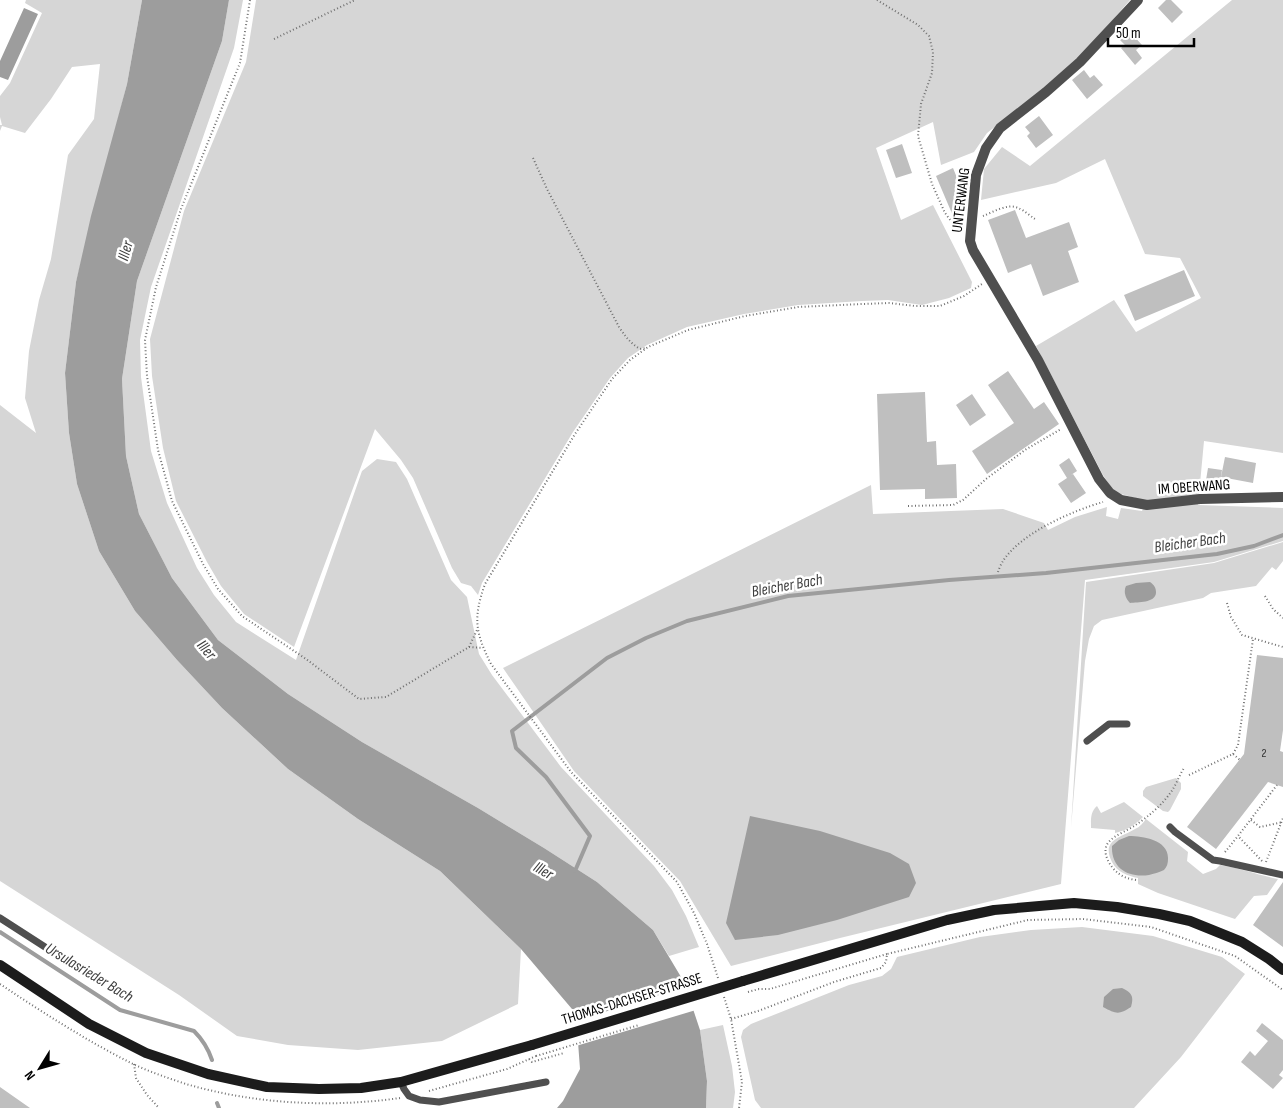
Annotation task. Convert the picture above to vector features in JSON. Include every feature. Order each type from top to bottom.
[{"type":"street","name":"UNTERWANG","points":[[1111,494],[1099,480],[1038,360],[972,250],[970,241],[976,175],[986,148],[1000,128],[1046,92],[1080,62],[1138,0]]},
{"type":"street","name":"IM OBERWANG","points":[[1111,494],[1121,500],[1147,505],[1200,500],[1283,497]]},
{"type":"street","name":"THOMAS-DACHSER-STRASSE","points":[[0,965],[90,1024],[146,1053],[208,1074],[267,1087],[319,1089],[361,1088],[401,1082],[532,1045],[948,920],[994,910],[1074,903],[1117,907],[1159,914],[1190,921],[1242,942],[1283,970]]},
{"type":"lane","points":[[1087,741],[1109,724],[1127,724]]},
{"type":"lane","points":[[1170,827],[1174,832],[1213,860],[1283,875]]},
{"type":"lane","points":[[0,918],[45,947]]},
{"type":"lane","points":[[401,1082],[409,1096],[420,1100],[439,1102],[546,1082]]},
{"type":"path","points":[[250,0],[240,63],[181,209],[156,287],[145,340],[147,376],[158,450],[172,501],[203,564],[218,589],[242,616],[306,659],[359,699],[386,697],[469,647],[477,630]]},
{"type":"path","points":[[274,39],[355,0]]},
{"type":"path","points":[[877,0],[918,25],[929,36],[933,52],[932,73],[921,104],[918,136],[938,199],[945,213],[961,235]]},
{"type":"path","points":[[533,158],[547,189],[619,327],[628,340],[640,349],[688,330],[744,316],[798,308],[889,303],[940,306],[964,296],[990,278]]},
{"type":"path","points":[[972,219],[997,210],[1017,207],[1036,219]]},
{"type":"path","points":[[648,347],[630,360],[612,379],[576,434],[485,584],[479,600],[477,630],[491,664],[572,772],[677,882],[694,913],[718,977]]},
{"type":"path","points":[[908,506],[952,505],[963,500],[986,479],[1025,450],[1070,424]]},
{"type":"path","points":[[998,572],[1003,561],[1012,551],[1035,532],[1086,507],[1104,502],[1111,494]]},
{"type":"path","points":[[1265,596],[1273,609],[1283,618]]},
{"type":"path","points":[[1227,603],[1231,617],[1242,635],[1283,647]]},
{"type":"path","points":[[1189,774],[1232,754],[1238,745],[1253,639]]},
{"type":"path","points":[[469,647],[483,648]]},
{"type":"path","points":[[1232,754],[1240,760]]},
{"type":"path","points":[[1136,880],[1126,878],[1113,869],[1105,854],[1108,842],[1115,836],[1137,825],[1152,813],[1171,792],[1184,768]]},
{"type":"path","points":[[1220,861],[1277,785]]},
{"type":"path","points":[[1238,836],[1265,864],[1283,818]]},
{"type":"path","points":[[1250,819],[1260,827],[1282,822]]},
{"type":"path","points":[[747,992],[770,989],[887,954],[1028,920],[1083,920],[1151,927],[1235,956],[1283,990]]},
{"type":"path","points":[[731,1019],[758,1011],[834,982],[881,968],[886,962],[887,954]]},
{"type":"path","points":[[0,984],[72,1030],[134,1064],[136,1078],[147,1095],[159,1108]]},
{"type":"path","points":[[723,994],[731,1019],[742,1082],[739,1108]]},
{"type":"path","points":[[529,1059],[532,1062],[564,1053]]},
{"type":"shaded area","points":[[26,0],[142,0],[127,84],[76,282],[65,373],[69,433],[77,484],[99,551],[135,611],[222,708],[288,769],[358,819],[440,871],[521,949],[518,1004],[442,1041],[358,1050],[288,1045],[237,1036],[179,995],[0,881],[0,405],[36,433],[25,398],[29,351],[39,300],[51,259],[68,155],[94,119],[100,64],[72,67],[25,133],[2,126],[0,131],[0,125],[2,125],[0,96],[10,83],[42,13],[25,3]]},
{"type":"shaded area","points":[[229,0],[243,0],[234,48],[151,287],[140,340],[141,377],[151,451],[167,503],[197,568],[214,595],[236,622],[296,660],[362,471],[377,459],[396,462],[407,479],[451,580],[467,597],[479,654],[492,675],[561,767],[654,866],[672,890],[686,916],[699,947],[669,956],[653,930],[597,882],[478,808],[362,742],[288,694],[218,640],[172,578],[139,514],[126,456],[122,379],[137,281],[222,41]]},
{"type":"shaded area","points":[[256,0],[1130,0],[1072,67],[987,133],[974,152],[941,165],[933,122],[876,148],[901,220],[933,205],[972,282],[971,288],[949,298],[922,305],[888,300],[862,301],[798,305],[744,314],[687,327],[647,345],[628,358],[610,378],[573,432],[482,583],[478,595],[471,586],[461,583],[452,568],[413,478],[401,460],[375,429],[294,647],[244,614],[221,586],[207,562],[176,501],[163,448],[152,376],[150,339],[184,211],[246,62]]},
{"type":"shaded area","points":[[1232,0],[1283,0],[1283,453],[1204,441],[1198,505],[1283,508],[1283,541],[1214,562],[1085,580],[1061,884],[731,966],[680,881],[574,771],[503,668],[871,485],[873,514],[1003,509],[1044,523],[1048,530],[1075,517],[1107,507],[1106,516],[1118,519],[1121,508],[1142,511],[1146,501],[1114,492],[1103,475],[1036,346],[1114,300],[1136,332],[1201,298],[1180,258],[1145,254],[1105,159],[1056,183],[981,200],[984,169],[1002,147],[1030,166]]},
{"type":"shaded area","points":[[1283,542],[1283,561],[1276,570],[1272,567],[1256,586],[1211,593],[1203,598],[1102,620],[1094,626],[1089,639],[1085,661],[1071,828],[1086,582],[1214,563]]},
{"type":"shaded area","points":[[1176,778],[1181,783],[1181,789],[1168,812],[1163,811],[1143,796],[1143,791],[1146,787]]},
{"type":"shaded area","points":[[1124,802],[1143,817],[1137,823],[1115,833],[1115,830],[1091,828],[1092,813],[1097,806],[1101,813]]},
{"type":"shaded area","points":[[1146,819],[1188,852],[1187,861],[1203,874],[1216,869],[1220,865],[1278,879],[1267,895],[1254,896],[1235,919],[1158,893],[1138,884],[1138,878],[1123,873],[1114,865],[1109,855],[1109,849],[1110,844],[1138,827]]},
{"type":"shaded area","points":[[1082,927],[1153,936],[1222,957],[1245,974],[1181,1057],[1134,1108],[761,1108],[755,1100],[741,1037],[743,1030],[751,1024],[849,985],[882,976],[891,969],[897,957],[980,937],[1031,930]]},
{"type":"shaded area","points":[[723,1025],[732,1066],[735,1092],[733,1108],[706,1108],[707,1081],[700,1030]]},
{"type":"water","name":"Iller","points":[[142,0],[229,0],[222,41],[137,281],[122,379],[126,456],[139,514],[172,578],[218,640],[288,694],[362,742],[478,808],[597,882],[653,930],[684,982],[700,1030],[707,1081],[706,1108],[557,1108],[563,1101],[580,1069],[578,1042],[572,1009],[521,949],[440,871],[358,819],[288,769],[222,708],[135,611],[99,551],[77,484],[69,433],[65,373],[76,282],[91,216],[127,84]]},
{"type":"water","points":[[24,8],[38,14],[8,80],[0,77],[0,61]]},
{"type":"water","points":[[1150,582],[1154,585],[1156,593],[1153,599],[1130,603],[1127,600],[1125,595],[1126,586]]},
{"type":"water","points":[[750,816],[820,831],[890,853],[909,864],[916,883],[909,897],[837,920],[778,935],[735,940],[726,923]]},
{"type":"water","points":[[1129,836],[1148,838],[1160,843],[1167,853],[1168,859],[1164,870],[1142,876],[1128,873],[1118,866],[1112,854],[1112,846],[1119,840]]},
{"type":"water","points":[[1122,988],[1131,995],[1131,1007],[1117,1013],[1103,1007],[1104,997],[1113,989]]},
{"type":"pier","points":[[688,986],[696,1010],[576,1046],[572,1022]]},
{"type":"building","points":[[1166,0],[1171,0],[1183,12],[1172,23],[1158,8]]},
{"type":"building","points":[[1130,32],[1142,45],[1136,50],[1142,58],[1135,65],[1121,48],[1125,45],[1120,40]]},
{"type":"building","points":[[1084,70],[1090,78],[1094,75],[1103,85],[1087,99],[1072,80]]},
{"type":"building","points":[[1039,116],[1053,135],[1036,148],[1027,136],[1030,133],[1025,127]]},
{"type":"building","points":[[902,144],[912,173],[896,178],[886,150]]},
{"type":"building","points":[[953,168],[964,195],[957,198],[965,219],[956,223],[936,176]]},
{"type":"building","points":[[1015,210],[1026,238],[1069,222],[1078,247],[1068,251],[1079,282],[1043,296],[1031,264],[1008,273],[988,220]]},
{"type":"building","points":[[1184,270],[1195,296],[1135,321],[1124,295]]},
{"type":"building","points":[[1008,371],[1034,409],[1044,402],[1059,424],[987,474],[972,451],[1014,423],[988,385]]},
{"type":"building","points":[[925,392],[927,442],[936,441],[937,465],[956,464],[957,498],[925,499],[925,489],[880,490],[877,394]]},
{"type":"building","points":[[972,394],[986,415],[970,426],[956,405]]},
{"type":"building","points":[[1225,457],[1256,463],[1253,483],[1221,477]]},
{"type":"building","points":[[1069,458],[1077,471],[1071,475],[1073,474],[1086,493],[1071,503],[1058,484],[1067,478],[1059,465]]},
{"type":"building","points":[[1208,468],[1222,470],[1220,482],[1206,480]]},
{"type":"building","points":[[1257,655],[1283,658],[1283,730],[1280,751],[1283,752],[1283,787],[1268,782],[1216,849],[1187,827],[1244,754]]},
{"type":"building","points":[[1283,882],[1283,947],[1253,925]]},
{"type":"building","points":[[1262,1023],[1283,1040],[1283,1070],[1279,1075],[1283,1078],[1273,1089],[1241,1062],[1250,1051],[1255,1056],[1268,1041],[1256,1031]]},
{"type":"building","points":[[0,1087],[30,1108],[0,1108]]},
{"type":"waterway","name":"Bleicher Bach","points":[[575,871],[590,836],[546,777],[516,748],[512,731],[607,658],[646,638],[687,621],[788,596],[949,580],[1046,573],[1217,554],[1254,546],[1283,535]]},
{"type":"waterway","name":"Ursulasrieder Bach","points":[[0,932],[120,1010],[194,1031],[205,1044],[212,1060]]},
{"type":"waterway","name":"Ursulasrieder Bach","points":[[217,1103],[219,1108]]}]
